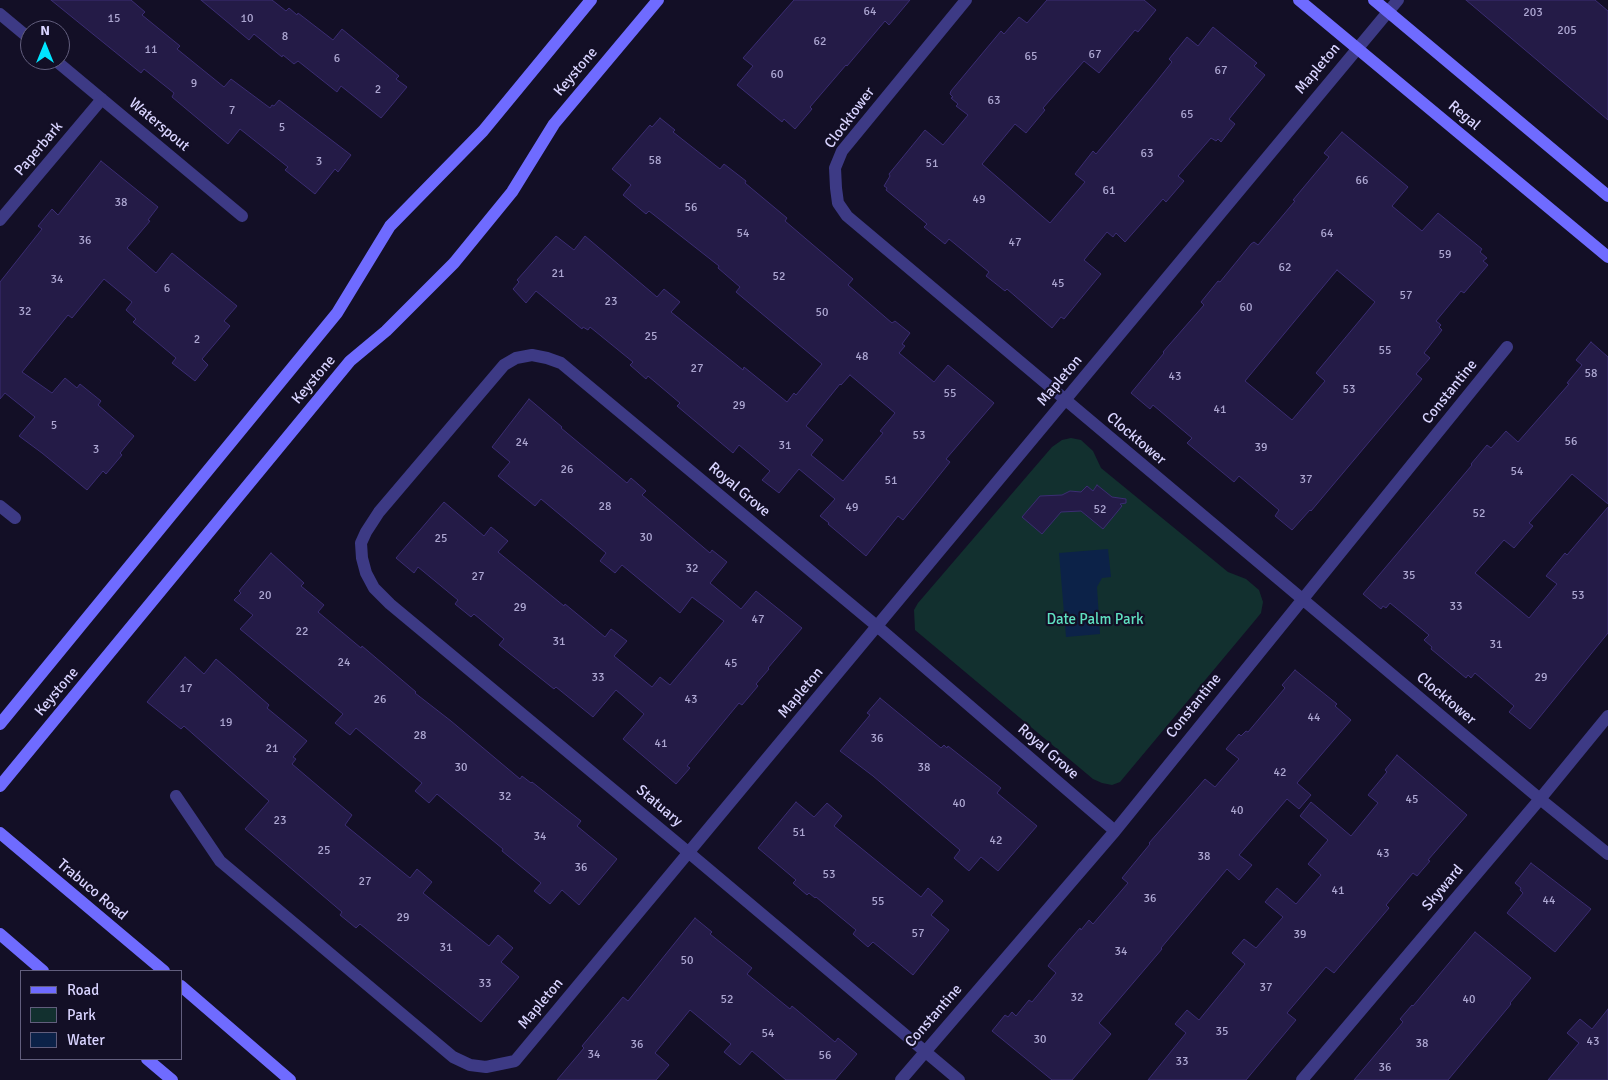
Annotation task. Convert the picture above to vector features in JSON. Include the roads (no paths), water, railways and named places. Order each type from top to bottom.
[{"type":"street","name":"Keystone","points":[[0,724],[337,313],[390,226],[483,131],[591,0]]},
{"type":"street","name":"Keystone","points":[[0,786],[350,361],[386,331],[454,263],[512,192],[554,124],[658,0]]},
{"type":"street","name":"Clocktower","points":[[966,0],[842,151],[835,168],[838,203],[847,216],[1540,799],[1608,854]]},
{"type":"street","name":"Regal","points":[[1299,0],[1608,257]]},
{"type":"street","points":[[1374,0],[1608,196]]},
{"type":"street","name":"Mapleton","points":[[176,796],[220,861],[453,1057],[470,1065],[486,1067],[514,1061],[878,627],[1356,48],[1398,0]]},
{"type":"street","points":[[0,14],[20,31]]},
{"type":"street","name":"Waterspout","points":[[67,70],[242,216]]},
{"type":"street","name":"Paperbark","points":[[0,220],[102,99]]},
{"type":"street","name":"Constantine","points":[[901,1080],[1114,831],[1507,347]]},
{"type":"street","name":"Royal Grove","points":[[361,544],[366,532],[380,512],[504,365],[516,358],[532,355],[562,363],[878,627],[1114,831]]},
{"type":"street","points":[[0,506],[15,518]]},
{"type":"street","name":"Statuary","points":[[361,544],[366,573],[374,588],[390,604],[959,1080]]},
{"type":"street","name":"Skyward","points":[[1302,1080],[1608,716]]},
{"type":"street","name":"Trabuco Road","points":[[0,833],[163,970]]},
{"type":"street","points":[[0,934],[42,970]]},
{"type":"street","points":[[182,987],[290,1080]]},
{"type":"street","points":[[147,1060],[172,1080]]},
{"type":"water","points":[[1108,549],[1111,577],[1102,578],[1097,587],[1100,634],[1066,637],[1059,553]]},
{"type":"park label","name":"Date Palm Park","points":[[1095,620]]}]
